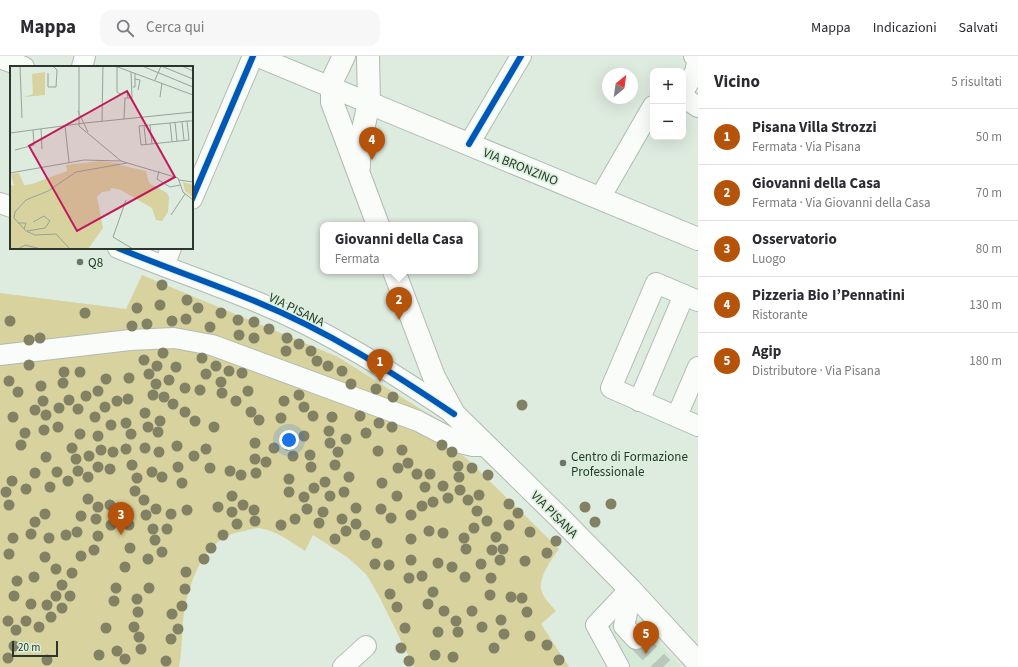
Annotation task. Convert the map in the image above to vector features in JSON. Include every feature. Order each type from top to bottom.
[{"type":"main road","points":[[344,56],[330,86],[332,102],[377,222]]},
{"type":"main road","points":[[360,175],[359,147],[369,103],[368,56]]},
{"type":"main road","name":"VIA BRONZINO","points":[[369,103],[698,239]]},
{"type":"main road","points":[[395,274],[434,377],[454,414]]},
{"type":"main road","name":"VIA PISANA","points":[[454,414],[631,590],[698,663]]},
{"type":"street","points":[[26,66],[32,56]]},
{"type":"street","points":[[82,66],[85,56]]},
{"type":"street","points":[[193,197],[254,56]]},
{"type":"street","name":"VIA BRONZINO","points":[[254,56],[369,103]]},
{"type":"street","points":[[469,144],[521,56]]},
{"type":"street","points":[[686,87],[695,72],[698,59],[694,56]]},
{"type":"street","points":[[0,58],[22,66]]},
{"type":"street","points":[[686,100],[698,107]]},
{"type":"street","points":[[600,198],[650,111]]},
{"type":"street","points":[[0,203],[10,206]]},
{"type":"street","name":"VIA PISANA","points":[[121,249],[257,302],[315,329],[368,357],[454,414]]},
{"type":"street","points":[[164,266],[171,249]]},
{"type":"street","points":[[639,401],[691,298],[656,283],[611,388],[639,401],[677,416],[698,426]]},
{"type":"street","points":[[0,355],[130,340],[174,338],[212,345],[418,421],[460,442],[474,446],[486,446]]},
{"type":"street","points":[[677,416],[698,367]]},
{"type":"street","points":[[631,590],[624,626],[636,639]]},
{"type":"street","points":[[618,667],[596,625],[631,590]]},
{"type":"street","points":[[343,667],[366,646]]},
{"type":"shaded area","points":[[142,275],[338,357],[441,422],[452,448],[466,458],[559,549],[547,568],[541,584],[543,595],[556,611],[541,624],[569,667],[414,667],[379,596],[366,574],[347,557],[313,535],[305,551],[289,540],[271,531],[259,528],[231,534],[220,540],[203,558],[192,582],[185,607],[179,667],[0,667],[0,293],[126,309]]},
{"type":"shaded area","points":[[623,604],[681,667],[627,667],[604,622]]},
{"type":"tunnel","points":[[636,639],[663,667]]},
{"type":"cycle path","points":[[193,197],[253,56]]},
{"type":"cycle path","points":[[469,144],[521,56]]},
{"type":"cycle path","points":[[121,249],[283,313],[334,339],[382,367],[454,414]]},
{"type":"place","name":"Pizzeria Bio I’Pennatini","points":[[372,160]]},
{"type":"place","name":"Q8","points":[[80,262]]},
{"type":"place","name":"Giovanni della Casa","points":[[399,320]]},
{"type":"place","name":"Pisana Villa Strozzi","points":[[380,382]]},
{"type":"place","name":"Centro di Formazione Professionale","points":[[563,463]]},
{"type":"place","name":"Osservatorio","points":[[121,535]]},
{"type":"place","name":"Agip","points":[[646,654]]}]
